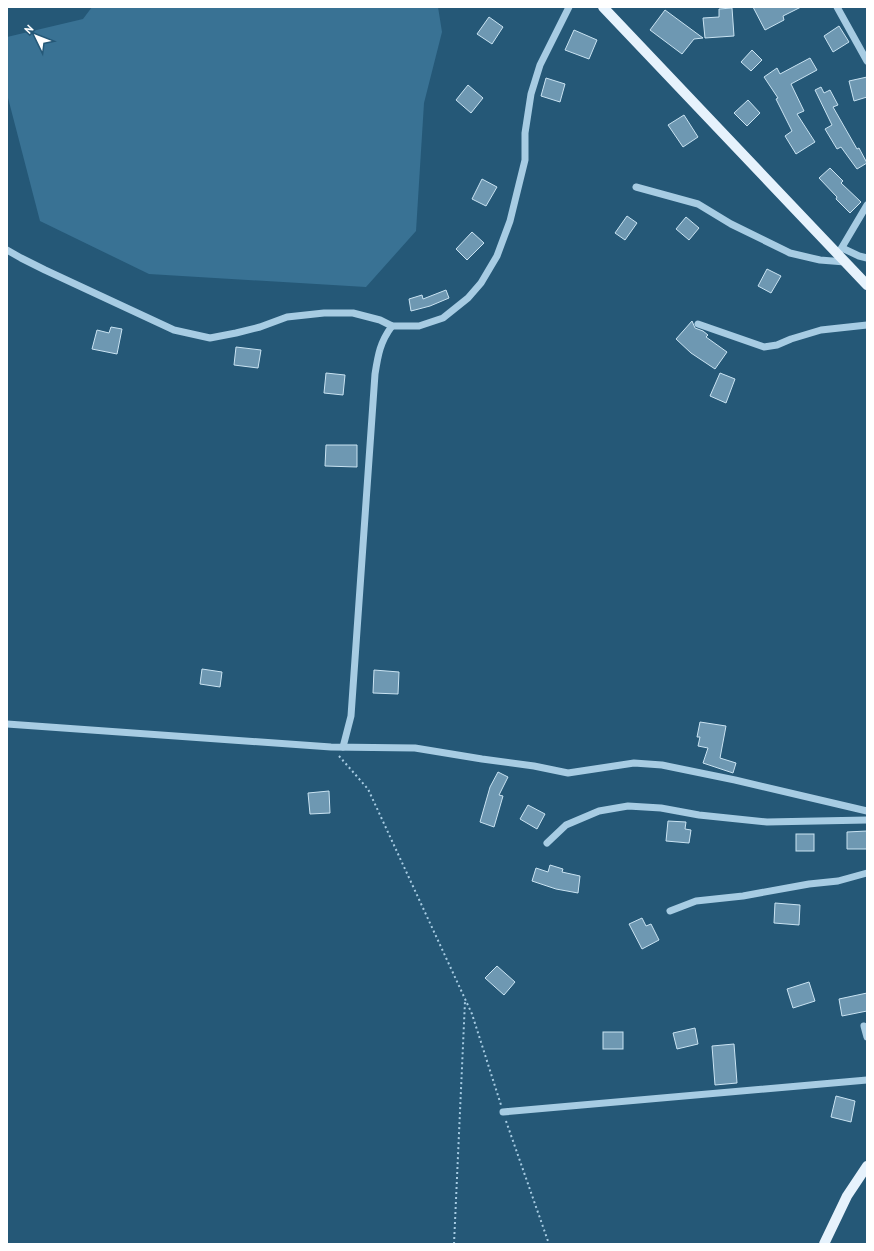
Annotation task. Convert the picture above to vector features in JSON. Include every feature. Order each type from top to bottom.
[{"type":"main road","points":[[603,7],[840,251],[845,262],[867,285]]},
{"type":"main road","points":[[824,1244],[847,1196],[867,1166]]},
{"type":"street","points":[[7,250],[174,330],[210,338],[260,327],[287,317],[324,313],[352,313],[380,320],[392,326],[419,326],[443,318],[468,298],[481,283],[497,256],[510,221],[525,160],[525,133],[531,94],[540,65],[569,7]]},
{"type":"street","points":[[837,7],[867,62]]},
{"type":"street","points":[[636,187],[698,204],[731,224],[790,253],[820,260],[845,262]]},
{"type":"street","points":[[867,205],[840,251],[867,258]]},
{"type":"street","points":[[698,324],[764,347],[777,345],[821,330],[867,326]]},
{"type":"street","points":[[343,747],[352,716],[375,374],[380,347],[386,334],[392,326]]},
{"type":"street","points":[[7,724],[331,747],[415,748],[534,766],[568,773],[634,763],[662,765],[735,780],[867,811]]},
{"type":"street","points":[[547,843],[566,825],[599,811],[628,806],[661,808],[699,815],[767,822],[867,820]]},
{"type":"street","points":[[670,911],[696,901],[744,896],[809,884],[838,881],[867,873]]},
{"type":"street","points":[[864,1026],[867,1037]]},
{"type":"street","points":[[503,1112],[867,1080]]},
{"type":"path","points":[[331,747],[368,789],[472,1014],[503,1112],[549,1244]]},
{"type":"path","points":[[454,1244],[465,1000]]},
{"type":"shaded area","points":[[92,7],[438,7],[442,32],[424,103],[416,231],[366,287],[149,274],[40,221],[7,94],[7,37],[83,19]]},
{"type":"building","points":[[753,7],[801,7],[783,16],[784,20],[765,30]]},
{"type":"building","points":[[732,8],[734,36],[705,38],[703,18],[719,17],[719,9]]},
{"type":"building","points":[[665,10],[703,38],[694,39],[682,54],[650,30]]},
{"type":"building","points":[[489,17],[503,27],[492,44],[477,34]]},
{"type":"building","points":[[839,26],[849,42],[833,52],[824,36]]},
{"type":"building","points":[[574,30],[597,40],[589,59],[565,50]]},
{"type":"building","points":[[752,50],[762,60],[751,71],[741,62]]},
{"type":"building","points":[[810,58],[817,70],[791,84],[804,111],[797,114],[815,142],[796,154],[785,136],[792,131],[776,99],[778,98],[764,77],[777,68],[780,74]]},
{"type":"building","points":[[867,77],[867,97],[854,101],[849,81]]},
{"type":"building","points":[[546,78],[565,84],[560,102],[541,96]]},
{"type":"building","points":[[468,85],[483,98],[471,113],[456,100]]},
{"type":"building","points":[[821,87],[824,93],[830,90],[838,105],[833,107],[857,149],[859,148],[867,163],[857,169],[841,147],[837,149],[825,129],[832,125],[815,90]]},
{"type":"building","points":[[748,100],[760,113],[747,126],[734,113]]},
{"type":"building","points":[[684,115],[698,137],[683,147],[668,125]]},
{"type":"building","points":[[830,168],[843,181],[841,183],[861,202],[850,213],[819,178]]},
{"type":"building","points":[[482,179],[497,187],[486,206],[472,199]]},
{"type":"building","points":[[627,216],[637,223],[625,240],[615,233]]},
{"type":"building","points":[[686,217],[699,228],[689,240],[676,229]]},
{"type":"building","points":[[472,232],[484,243],[467,260],[456,249]]},
{"type":"building","points":[[767,269],[781,276],[771,293],[758,286]]},
{"type":"building","points":[[446,290],[449,298],[430,306],[411,311],[409,299],[422,295],[423,299]]},
{"type":"building","points":[[692,321],[695,328],[703,331],[708,335],[706,337],[727,352],[715,369],[691,353],[676,339]]},
{"type":"building","points":[[111,327],[122,329],[117,354],[92,349],[97,330],[109,333]]},
{"type":"building","points":[[236,347],[261,350],[258,368],[234,365]]},
{"type":"building","points":[[326,373],[345,375],[343,395],[324,393]]},
{"type":"building","points":[[720,373],[735,379],[726,403],[710,396]]},
{"type":"building","points":[[326,445],[357,445],[357,467],[325,466]]},
{"type":"building","points":[[202,669],[222,672],[220,687],[200,684]]},
{"type":"building","points":[[374,670],[399,672],[398,694],[373,693]]},
{"type":"building","points":[[700,722],[726,726],[720,758],[736,763],[733,773],[703,763],[708,748],[698,746],[700,737],[697,737]]},
{"type":"building","points":[[498,772],[508,777],[499,795],[503,796],[494,827],[480,822],[490,787]]},
{"type":"building","points":[[329,791],[330,813],[310,814],[308,793]]},
{"type":"building","points":[[528,805],[545,814],[537,829],[520,819]]},
{"type":"building","points":[[668,821],[686,822],[685,829],[691,830],[689,843],[666,841]]},
{"type":"building","points":[[867,831],[867,849],[847,849],[847,832]]},
{"type":"building","points":[[796,834],[814,834],[814,851],[796,851]]},
{"type":"building","points":[[550,865],[563,869],[562,872],[580,876],[578,893],[556,889],[532,881],[536,868],[548,872]]},
{"type":"building","points":[[775,903],[800,905],[799,925],[774,923]]},
{"type":"building","points":[[642,918],[646,926],[651,924],[659,940],[642,949],[629,924]]},
{"type":"building","points":[[497,966],[515,982],[504,995],[485,978]]},
{"type":"building","points":[[809,982],[815,1001],[793,1008],[787,989]]},
{"type":"building","points":[[867,993],[867,1011],[842,1016],[839,999]]},
{"type":"building","points":[[695,1028],[698,1044],[677,1049],[673,1033]]},
{"type":"building","points":[[603,1032],[623,1032],[623,1049],[603,1049]]},
{"type":"building","points":[[734,1044],[737,1083],[715,1085],[712,1046]]},
{"type":"building","points":[[836,1096],[855,1101],[851,1122],[831,1117]]}]
